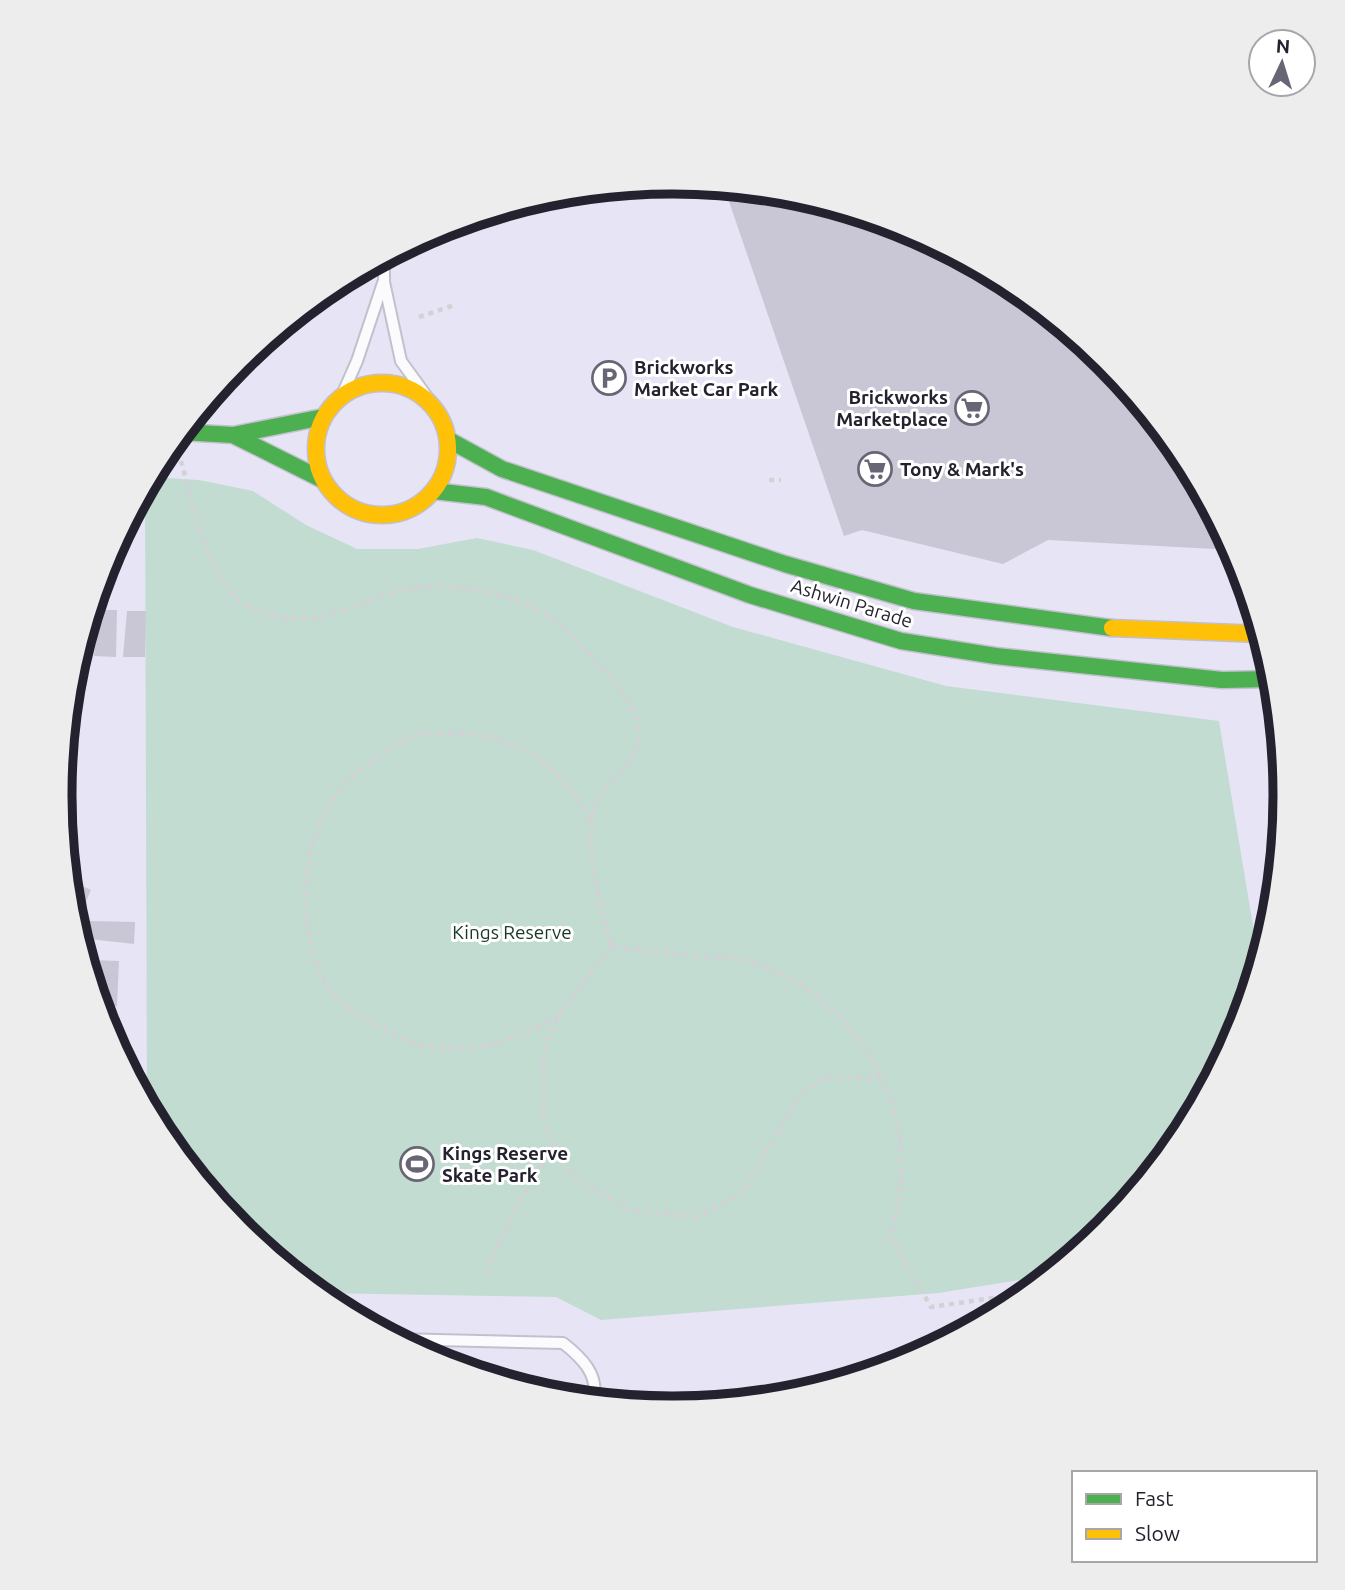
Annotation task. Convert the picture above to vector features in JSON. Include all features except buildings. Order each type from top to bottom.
[{"type":"street","points":[[233,435],[323,480],[340,500],[363,512],[389,515],[414,507],[434,491],[447,467],[449,440],[433,405],[405,386],[372,382],[342,395],[323,417],[315,449],[323,480]]},
{"type":"street","points":[[193,433],[233,435],[323,417]]},
{"type":"street","name":"Ashwin Parade","points":[[449,440],[502,469],[793,567],[914,601],[1132,631],[1251,634]]},
{"type":"street","name":"Ashwin Parade","points":[[434,491],[486,497],[715,582],[901,642],[996,656],[1223,680],[1262,680]]},
{"type":"lane","points":[[384,268],[384,282],[401,361],[433,405]]},
{"type":"lane","points":[[342,395],[358,361],[384,282]]},
{"type":"lane","points":[[420,1340],[563,1343],[585,1360],[596,1391]]},
{"type":"path","points":[[419,317],[454,305]]},
{"type":"path","points":[[178,453],[208,552],[236,600],[276,618],[320,619],[365,601],[416,588],[461,589],[508,597],[554,620],[622,690],[640,730],[629,767],[603,791],[594,810],[593,825],[595,884],[611,946]]},
{"type":"path","points":[[769,480],[781,480]]},
{"type":"path","points":[[558,1016],[524,1036],[481,1047],[439,1048],[403,1041],[361,1016],[330,991],[315,957],[305,919],[307,867],[320,825],[345,784],[388,749],[413,736],[475,733],[503,739],[529,751],[554,771],[576,796],[593,825]]},
{"type":"path","points":[[611,946],[558,1016],[543,1054],[544,1125],[571,1176],[630,1210],[697,1217],[743,1192],[799,1096],[823,1079],[879,1078]]},
{"type":"path","points":[[611,946],[746,960],[785,974],[820,998],[851,1026],[895,1115],[901,1157],[899,1203],[890,1237],[931,1307],[1004,1296]]},
{"type":"path","points":[[486,1274],[506,1224],[527,1185],[554,1148]]},
{"type":"green space","name":"Kings Reserve","points":[[163,478],[199,480],[253,491],[306,525],[357,549],[418,549],[477,538],[533,550],[733,627],[946,686],[1219,721],[1255,940],[1241,988],[1228,1025],[1193,1095],[1149,1161],[1097,1220],[1069,1247],[1029,1278],[938,1293],[601,1320],[556,1297],[337,1293],[276,1247],[221,1191],[173,1129],[147,1085],[145,508]]},
{"type":"traffic: fast","points":[[193,433],[233,435],[323,417]]},
{"type":"traffic: fast","points":[[233,435],[323,480]]},
{"type":"traffic: fast","points":[[449,440],[502,469],[785,564],[914,601],[1112,628]]},
{"type":"traffic: fast","points":[[434,491],[486,497],[750,595],[901,641],[996,656],[1222,680],[1262,679]]},
{"type":"traffic: slow","points":[[382,383],[407,388],[419,394],[437,412],[443,424],[448,449],[443,474],[437,486],[419,504],[407,510],[382,515],[357,510],[345,504],[327,486],[321,474],[316,449],[321,424],[327,412],[345,394],[357,388],[382,383]]},
{"type":"traffic: slow","points":[[1112,628],[1251,634]]},
{"type":"place","name":"Brickworks Market Car Park","points":[[609,378]]},
{"type":"place","name":"Brickworks Marketplace","points":[[972,408]]},
{"type":"place","name":"Tony & Mark's","points":[[875,469]]},
{"type":"place","name":"Kings Reserve Skate Park","points":[[417,1164]]}]
